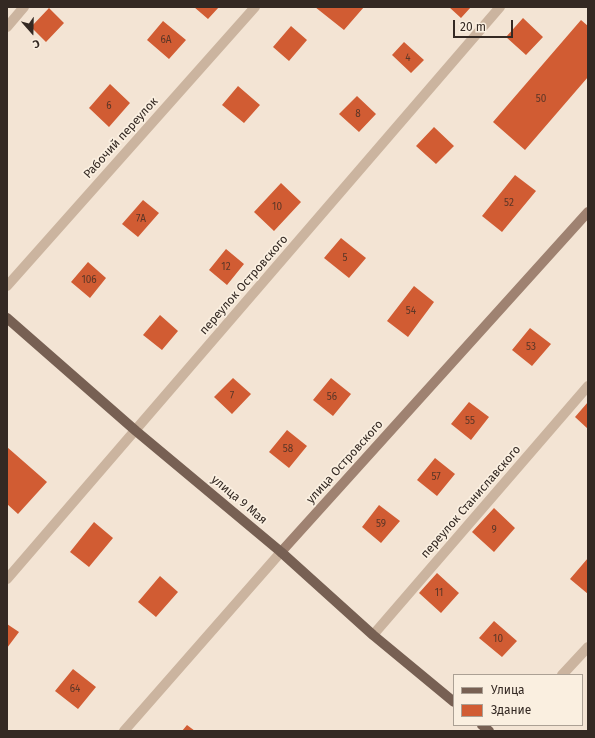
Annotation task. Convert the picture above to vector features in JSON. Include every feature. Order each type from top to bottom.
[{"type":"main road","name":"улица Островского","points":[[281,552],[588,212]]},
{"type":"main road","name":"улица 9 Мая","points":[[7,318],[136,431],[281,552],[373,635],[453,701]]},
{"type":"street","points":[[7,27],[24,7]]},
{"type":"street","name":"Рабочий переулок","points":[[7,286],[255,7]]},
{"type":"street","name":"переулок Островского","points":[[7,579],[500,7]]},
{"type":"street","name":"переулок Станиславского","points":[[373,635],[588,386]]},
{"type":"street","name":"улица Островского","points":[[124,731],[281,552]]},
{"type":"street","points":[[563,674],[588,647]]},
{"type":"building","points":[[194,7],[219,7],[208,19]]},
{"type":"building","points":[[315,7],[364,7],[344,30]]},
{"type":"building","points":[[449,7],[471,7],[461,18]]},
{"type":"building","points":[[49,8],[64,23],[46,42],[31,27]]},
{"type":"building","points":[[523,18],[543,37],[526,55],[506,37]]},
{"type":"building","points":[[581,20],[588,26],[588,77],[525,150],[493,122]]},
{"type":"building","points":[[163,21],[186,40],[169,59],[147,40]]},
{"type":"building","points":[[291,26],[307,40],[289,61],[273,47]]},
{"type":"building","points":[[404,42],[424,60],[411,73],[392,55]]},
{"type":"building","points":[[110,84],[130,103],[109,127],[89,108]]},
{"type":"building","points":[[238,86],[260,105],[244,123],[222,105]]},
{"type":"building","points":[[357,96],[376,114],[359,132],[339,114]]},
{"type":"building","points":[[434,127],[454,146],[436,164],[416,146]]},
{"type":"building","points":[[515,175],[536,191],[502,232],[482,216]]},
{"type":"building","points":[[281,183],[301,202],[274,231],[254,212]]},
{"type":"building","points":[[143,200],[159,213],[138,237],[122,224]]},
{"type":"building","points":[[341,238],[366,258],[349,278],[324,258]]},
{"type":"building","points":[[226,249],[244,264],[227,285],[209,270]]},
{"type":"building","points":[[88,262],[106,278],[90,298],[71,282]]},
{"type":"building","points":[[414,286],[434,302],[408,337],[387,321]]},
{"type":"building","points":[[160,315],[178,331],[162,350],[143,335]]},
{"type":"building","points":[[530,328],[551,344],[532,366],[512,350]]},
{"type":"building","points":[[233,378],[251,394],[232,414],[214,397]]},
{"type":"building","points":[[331,378],[351,394],[333,416],[313,400]]},
{"type":"building","points":[[469,402],[489,417],[471,440],[451,424]]},
{"type":"building","points":[[588,402],[588,429],[575,417]]},
{"type":"building","points":[[287,430],[307,446],[289,468],[269,452]]},
{"type":"building","points":[[7,447],[47,482],[18,514],[7,504]]},
{"type":"building","points":[[435,458],[455,474],[437,496],[417,480]]},
{"type":"building","points":[[379,505],[400,521],[381,543],[362,527]]},
{"type":"building","points":[[494,508],[515,528],[494,552],[472,532]]},
{"type":"building","points":[[94,522],[113,538],[89,567],[70,552]]},
{"type":"building","points":[[588,558],[588,594],[570,579]]},
{"type":"building","points":[[437,573],[459,593],[441,613],[419,593]]},
{"type":"building","points":[[160,576],[178,592],[156,617],[138,602]]},
{"type":"building","points":[[494,621],[517,641],[502,657],[479,638]]},
{"type":"building","points":[[7,624],[19,632],[7,648]]},
{"type":"building","points":[[73,669],[96,687],[78,709],[55,691]]},
{"type":"building","points":[[187,725],[195,731],[182,731]]}]
